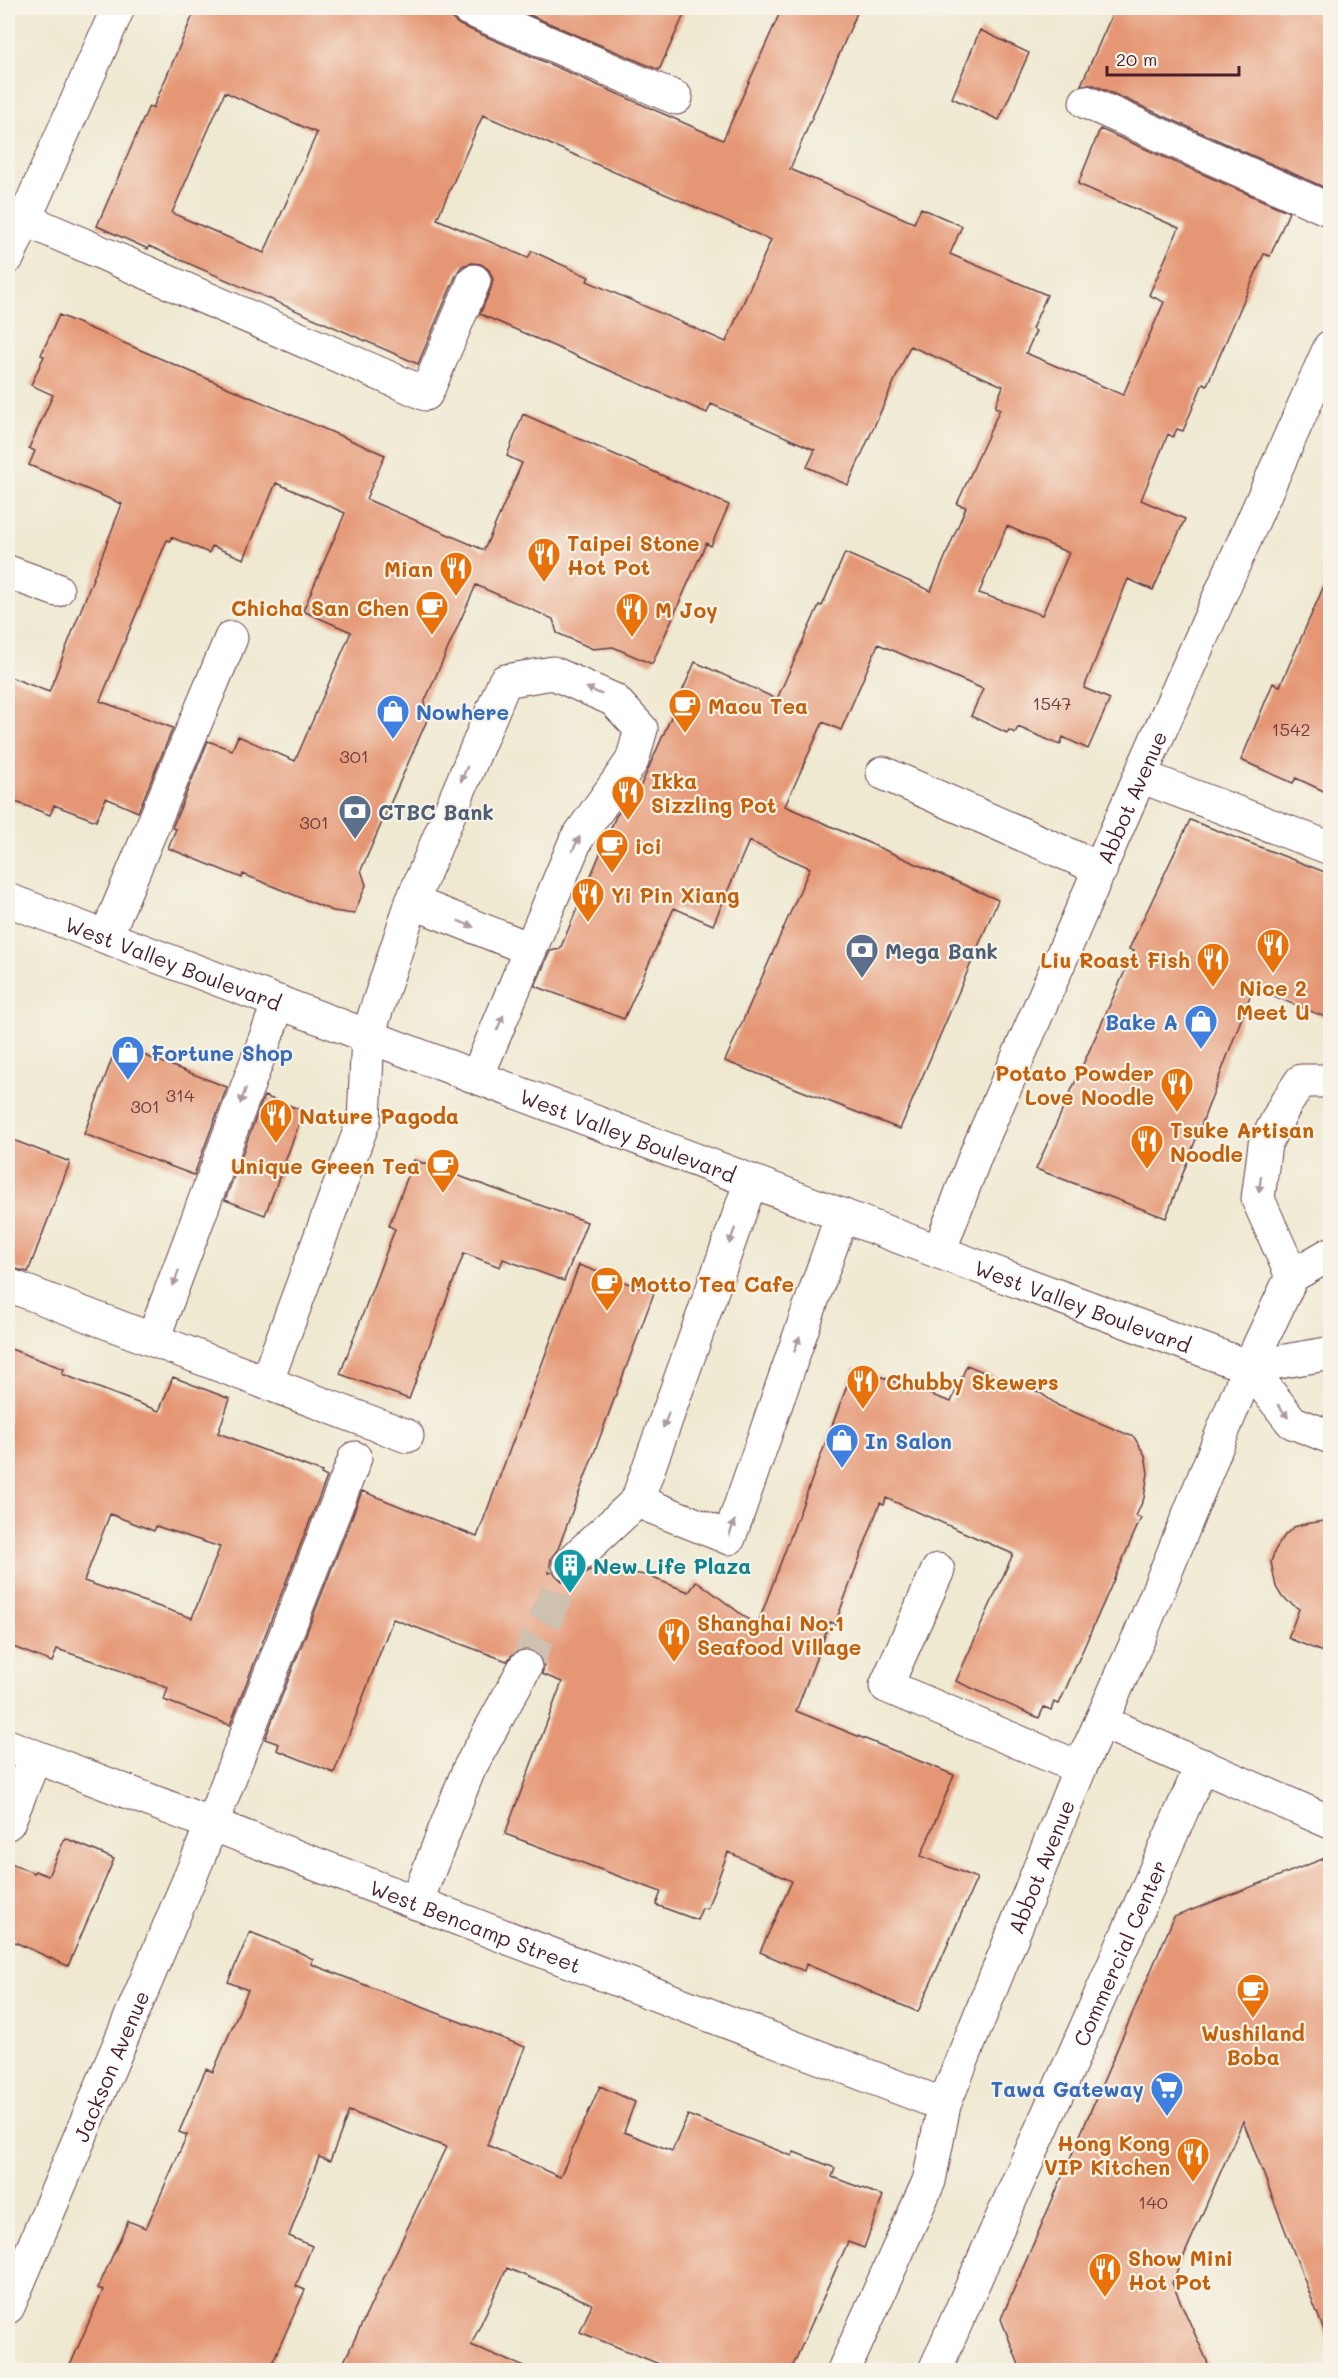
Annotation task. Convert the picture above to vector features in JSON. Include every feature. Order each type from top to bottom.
[{"type":"street","points":[[118,8],[14,234],[426,394],[474,281]]},
{"type":"street","points":[[467,8],[676,98]]},
{"type":"street","points":[[1086,102],[1330,210]]},
{"type":"street","name":"Abbot Avenue","points":[[939,1252],[976,1154],[1330,347]]},
{"type":"street","points":[[8,572],[57,590]]},
{"type":"street","points":[[106,937],[231,638]]},
{"type":"street","points":[[266,1383],[364,1120],[368,1035],[412,902],[505,681],[553,673],[614,700],[641,729],[632,761],[576,840],[477,1077]]},
{"type":"street","points":[[883,772],[1101,869]]},
{"type":"street","points":[[1140,776],[1330,848]]},
{"type":"street","name":"West Valley Boulevard","points":[[8,900],[1249,1367],[1326,1354],[1330,1356]]},
{"type":"street","points":[[412,902],[530,950]]},
{"type":"street","points":[[153,1340],[279,1002]]},
{"type":"street","points":[[1330,1081],[1301,1081],[1285,1105],[1265,1144],[1258,1199],[1292,1276],[1330,1254]]},
{"type":"street","points":[[569,1564],[637,1501],[751,1181]]},
{"type":"street","points":[[637,1501],[729,1538],[842,1215]]},
{"type":"street","name":"Abbot Avenue","points":[[844,2370],[929,2181],[944,2105],[1080,1768],[1140,1635],[1249,1367],[1292,1276]]},
{"type":"street","points":[[8,1285],[406,1436]]},
{"type":"street","points":[[1249,1367],[1292,1422],[1330,1437]]},
{"type":"street","name":"Jackson Avenue","points":[[8,2307],[212,1824],[355,1458]]},
{"type":"street","points":[[938,1570],[885,1686],[1080,1768]]},
{"type":"street","points":[[416,1904],[469,1769],[525,1668]]},
{"type":"street","points":[[1102,1722],[1330,1822]]},
{"type":"street","points":[[8,1823],[22,1752]]},
{"type":"street","name":"West Bencamp Street","points":[[22,1752],[944,2105]]},
{"type":"street","name":"Commercial Center","points":[[935,2370],[1202,1765]]},
{"type":"building","points":[[196,8],[449,8],[452,19],[460,25],[723,140],[782,8],[859,8],[790,169],[914,223],[921,208],[962,226],[950,254],[1047,295],[1032,329],[1036,331],[1026,353],[1123,395],[1164,302],[1149,295],[1179,228],[1078,184],[1100,129],[1289,212],[1270,256],[1264,254],[1207,385],[1203,383],[1183,431],[1177,429],[1173,437],[1168,434],[1141,500],[1185,519],[1153,590],[1128,579],[1084,688],[1110,699],[1088,749],[1063,737],[1060,745],[1018,727],[1015,733],[1009,730],[1007,733],[971,716],[983,689],[878,644],[841,730],[823,722],[785,806],[998,900],[900,1129],[725,1061],[810,868],[749,841],[713,925],[674,908],[624,1019],[535,986],[550,951],[560,949],[616,816],[639,789],[695,662],[777,699],[845,553],[931,591],[966,507],[957,504],[1000,409],[995,407],[1003,386],[910,346],[848,485],[807,467],[815,450],[711,404],[707,413],[480,314],[493,279],[489,270],[481,264],[471,263],[462,266],[457,273],[418,364],[149,246],[148,249],[97,226],[149,106],[153,108]],"holes":[[[225,92],[317,133],[264,253],[172,213]],[[483,115],[771,240],[726,342],[587,281],[589,277],[532,251],[528,258],[437,219]],[[1007,526],[1069,553],[1042,615],[979,593]]]},
{"type":"building","points":[[513,8],[687,8],[659,70]]},
{"type":"building","points":[[1115,8],[1330,8],[1330,190],[1094,85],[1081,85]]},
{"type":"building","points":[[980,30],[1029,53],[999,120],[952,98]]},
{"type":"building","points":[[59,315],[385,455],[366,499],[484,550],[522,463],[507,456],[523,414],[729,505],[711,546],[706,543],[652,664],[613,647],[593,649],[557,633],[553,619],[476,585],[424,703],[428,718],[361,870],[366,885],[354,914],[333,911],[243,874],[242,878],[168,848],[176,829],[172,828],[208,741],[232,750],[238,736],[295,761],[351,632],[303,611],[345,513],[276,483],[244,559],[212,546],[209,553],[171,537],[170,541],[167,540],[100,701],[173,728],[138,812],[106,798],[96,821],[54,805],[50,815],[8,799],[8,676],[49,692],[122,504],[29,465],[35,451],[29,448],[53,395],[31,385],[44,356],[41,355]]},
{"type":"building","points":[[1330,572],[1330,794],[1296,778],[1293,783],[1241,760],[1273,683],[1280,686]]},
{"type":"building","points":[[1190,820],[1330,874],[1330,1019],[1253,988],[1166,1218],[1036,1169],[1134,951],[1129,949]]},
{"type":"building","points":[[117,1045],[227,1087],[194,1175],[84,1134]]},
{"type":"building","points":[[264,1096],[304,1111],[265,1215],[225,1200]]},
{"type":"building","points":[[8,1138],[70,1162],[28,1272],[8,1267]]},
{"type":"building","points":[[414,1160],[587,1222],[564,1281],[503,1259],[500,1267],[464,1253],[409,1399],[340,1374],[395,1229],[389,1226]]},
{"type":"building","points":[[579,1265],[654,1293],[558,1549],[551,1558],[549,1573],[553,1572],[563,1582],[574,1582],[590,1570],[605,1569],[645,1575],[689,1592],[697,1581],[757,1626],[854,1367],[951,1402],[967,1365],[999,1379],[1039,1392],[1059,1406],[1134,1437],[1145,1455],[1148,1473],[1144,1498],[1136,1516],[1141,1518],[1059,1704],[1054,1702],[1051,1710],[1044,1707],[1039,1718],[956,1681],[1013,1554],[886,1498],[884,1505],[880,1503],[835,1624],[830,1622],[796,1711],[954,1775],[921,1856],[977,1878],[918,2012],[806,1964],[804,1971],[760,1952],[792,1881],[728,1852],[707,1909],[702,1908],[697,1920],[656,1905],[661,1892],[505,1834],[562,1682],[542,1674],[544,1666],[541,1658],[533,1650],[525,1648],[516,1651],[507,1661],[393,1619],[334,1773],[277,1750],[279,1744],[265,1739],[362,1491],[477,1537]]},
{"type":"building","points":[[8,1348],[64,1369],[62,1374],[159,1411],[173,1377],[230,1399],[218,1433],[322,1472],[321,1474],[327,1477],[230,1725],[164,1700],[168,1688],[105,1665],[57,1649],[52,1662],[8,1645]],"holes":[[[110,1514],[154,1531],[156,1526],[220,1547],[192,1618],[84,1581]]]},
{"type":"building","points":[[1330,1520],[1330,1655],[1288,1638],[1299,1609],[1282,1597],[1276,1587],[1271,1562],[1275,1550],[1285,1535],[1294,1527]]},
{"type":"building","points":[[65,1838],[114,1859],[68,1966],[8,1939],[8,1862],[48,1876]]},
{"type":"building","name":"Tawa Gateway","points":[[1330,1856],[1330,2340],[1328,2341],[1243,2121],[1172,2283],[1211,2370],[1021,2370],[1001,2319],[1174,1917]]},
{"type":"building","points":[[250,1932],[313,1959],[311,1964],[525,2047],[487,2145],[560,2177],[600,2086],[635,2102],[624,2132],[672,2151],[688,2115],[792,2156],[794,2152],[835,2168],[832,2177],[883,2196],[864,2248],[848,2242],[791,2370],[674,2370],[580,2332],[592,2304],[507,2268],[471,2345],[532,2370],[340,2370],[446,2147],[349,2111],[330,2161],[319,2157],[289,2236],[312,2246],[296,2286],[305,2290],[269,2370],[68,2370],[103,2290],[98,2288],[128,2221],[146,2228],[187,2135],[179,2132],[206,2069],[213,2072],[248,1990],[228,1982]]},
{"type":"tunnel","points":[[525,1667],[569,1564]]},
{"type":"place","name":"Taipei Stone Hot Pot","points":[[544,583]]},
{"type":"place","name":"Mian","points":[[456,597]]},
{"type":"place","name":"Chicha San Chen","points":[[432,636]]},
{"type":"place","name":"M Joy","points":[[632,638]]},
{"type":"place","name":"Macu Tea","points":[[685,734]]},
{"type":"place","name":"Nowhere","points":[[393,740]]},
{"type":"place","name":"Ikka Sizzling Pot","points":[[628,821]]},
{"type":"place","name":"CTBC Bank","points":[[355,840]]},
{"type":"place","name":"ici","points":[[612,874]]},
{"type":"place","name":"Yi Pin Xiang","points":[[588,923]]},
{"type":"place","name":"Nice 2 Meet U","points":[[1273,974]]},
{"type":"place","name":"Mega Bank","points":[[862,979]]},
{"type":"place","name":"Liu Roast Fish","points":[[1213,988]]},
{"type":"place","name":"Bake A","points":[[1201,1050]]},
{"type":"place","name":"Fortune Shop","points":[[128,1081]]},
{"type":"place","name":"Potato Powder Love Noodle","points":[[1177,1113]]},
{"type":"place","name":"Nature Pagoda","points":[[276,1144]]},
{"type":"place","name":"Tsuke Artisan Noodle","points":[[1147,1170]]},
{"type":"place","name":"Unique Green Tea","points":[[443,1194]]},
{"type":"place","name":"Motto Tea Cafe","points":[[607,1312]]},
{"type":"place","name":"Chubby Skewers","points":[[863,1410]]},
{"type":"place","name":"In Salon","points":[[842,1469]]},
{"type":"place","name":"New Life Plaza","points":[[570,1594]]},
{"type":"place","name":"Shanghai No.1 Seafood Village","points":[[674,1663]]},
{"type":"place","name":"Wushiland Boba","points":[[1253,2019]]},
{"type":"place","name":"Tawa Gateway","points":[[1167,2117]]},
{"type":"place","name":"Hong Kong VIP Kitchen","points":[[1193,2183]]},
{"type":"place","name":"Show Mini Hot Pot","points":[[1105,2298]]}]
